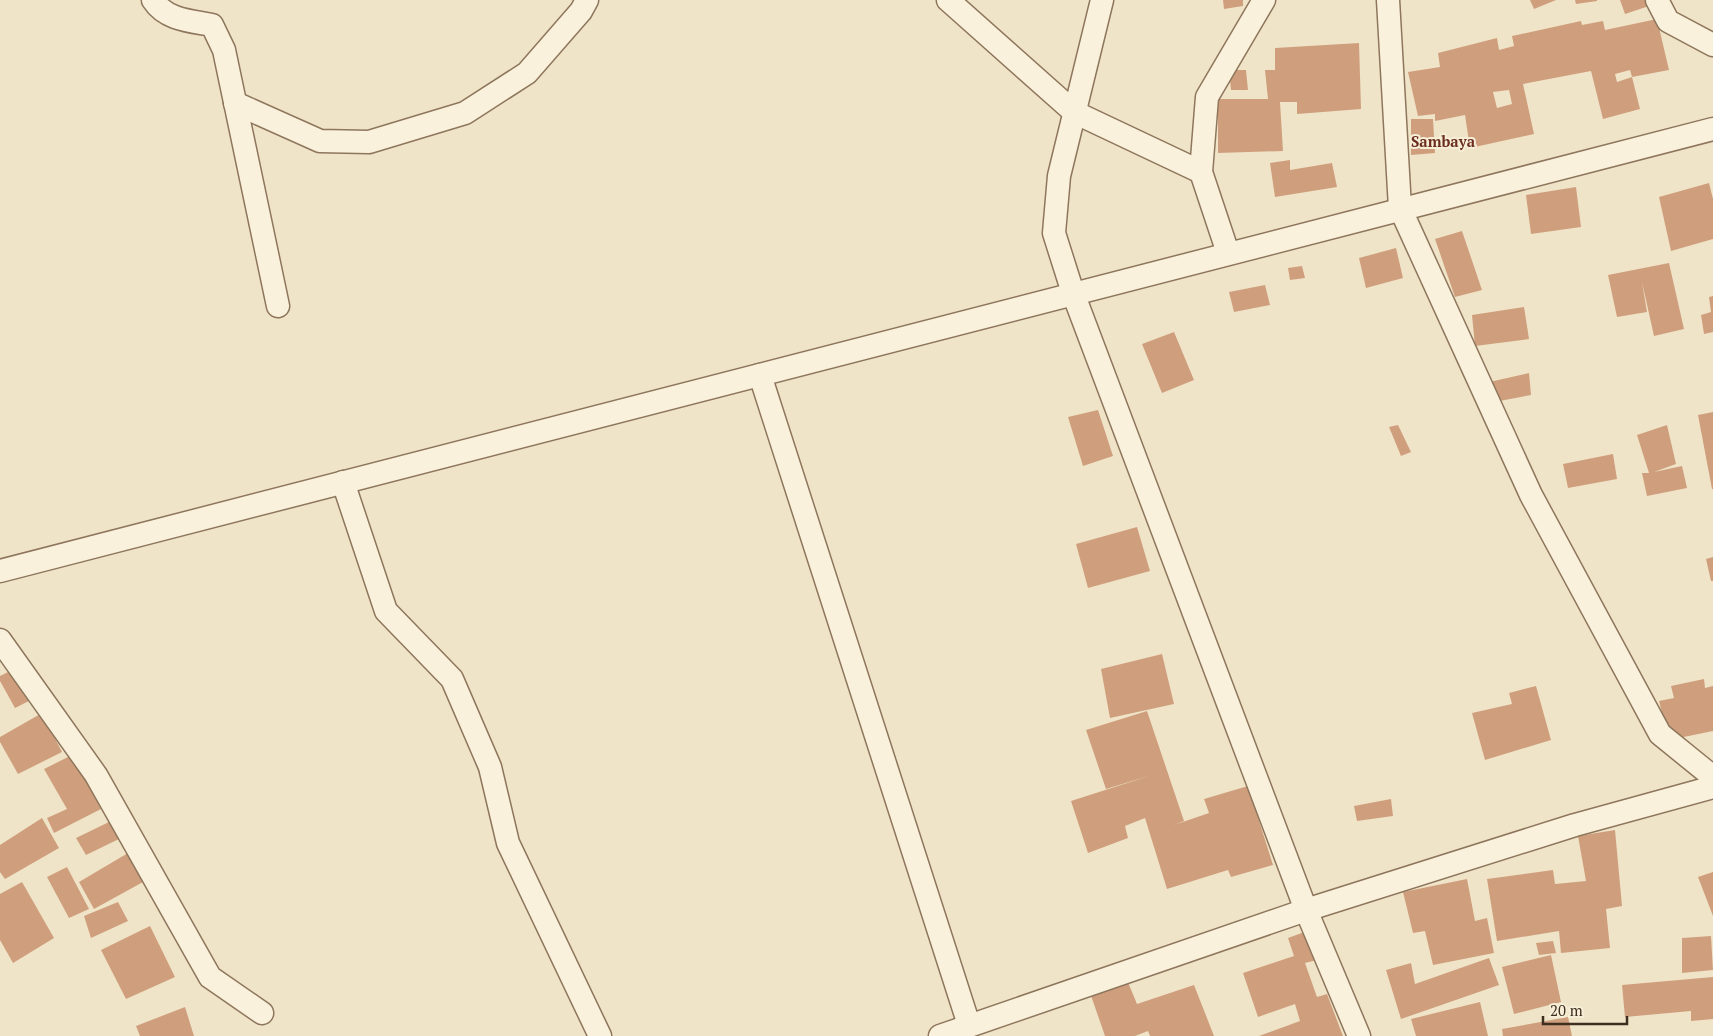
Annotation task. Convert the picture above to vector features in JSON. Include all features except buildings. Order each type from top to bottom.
[{"type":"street","points":[[153,0],[160,10],[180,19],[212,25],[224,50],[278,306]]},
{"type":"street","points":[[235,103],[320,142],[369,142],[464,113],[527,73],[581,11],[588,0]]},
{"type":"street","points":[[948,0],[1074,112],[1201,172]]},
{"type":"street","points":[[1102,0],[1059,176],[1054,233],[1073,293],[1306,910],[1359,1036]]},
{"type":"street","points":[[1228,253],[1201,172],[1208,97],[1264,0]]},
{"type":"street","points":[[1388,0],[1400,208],[1530,495],[1660,734],[1713,777]]},
{"type":"street","points":[[1657,0],[1668,21],[1713,45]]},
{"type":"street","points":[[0,570],[1400,208],[1713,129]]},
{"type":"street","points":[[760,375],[969,1025]]},
{"type":"street","points":[[343,482],[386,611],[452,679],[490,766],[508,843],[600,1036]]},
{"type":"street","points":[[0,640],[96,775],[210,977],[262,1013]]},
{"type":"street","points":[[940,1036],[1306,910],[1575,825],[1713,787]]},
{"type":"district","name":"Sambaya","points":[[1443,141]]}]
